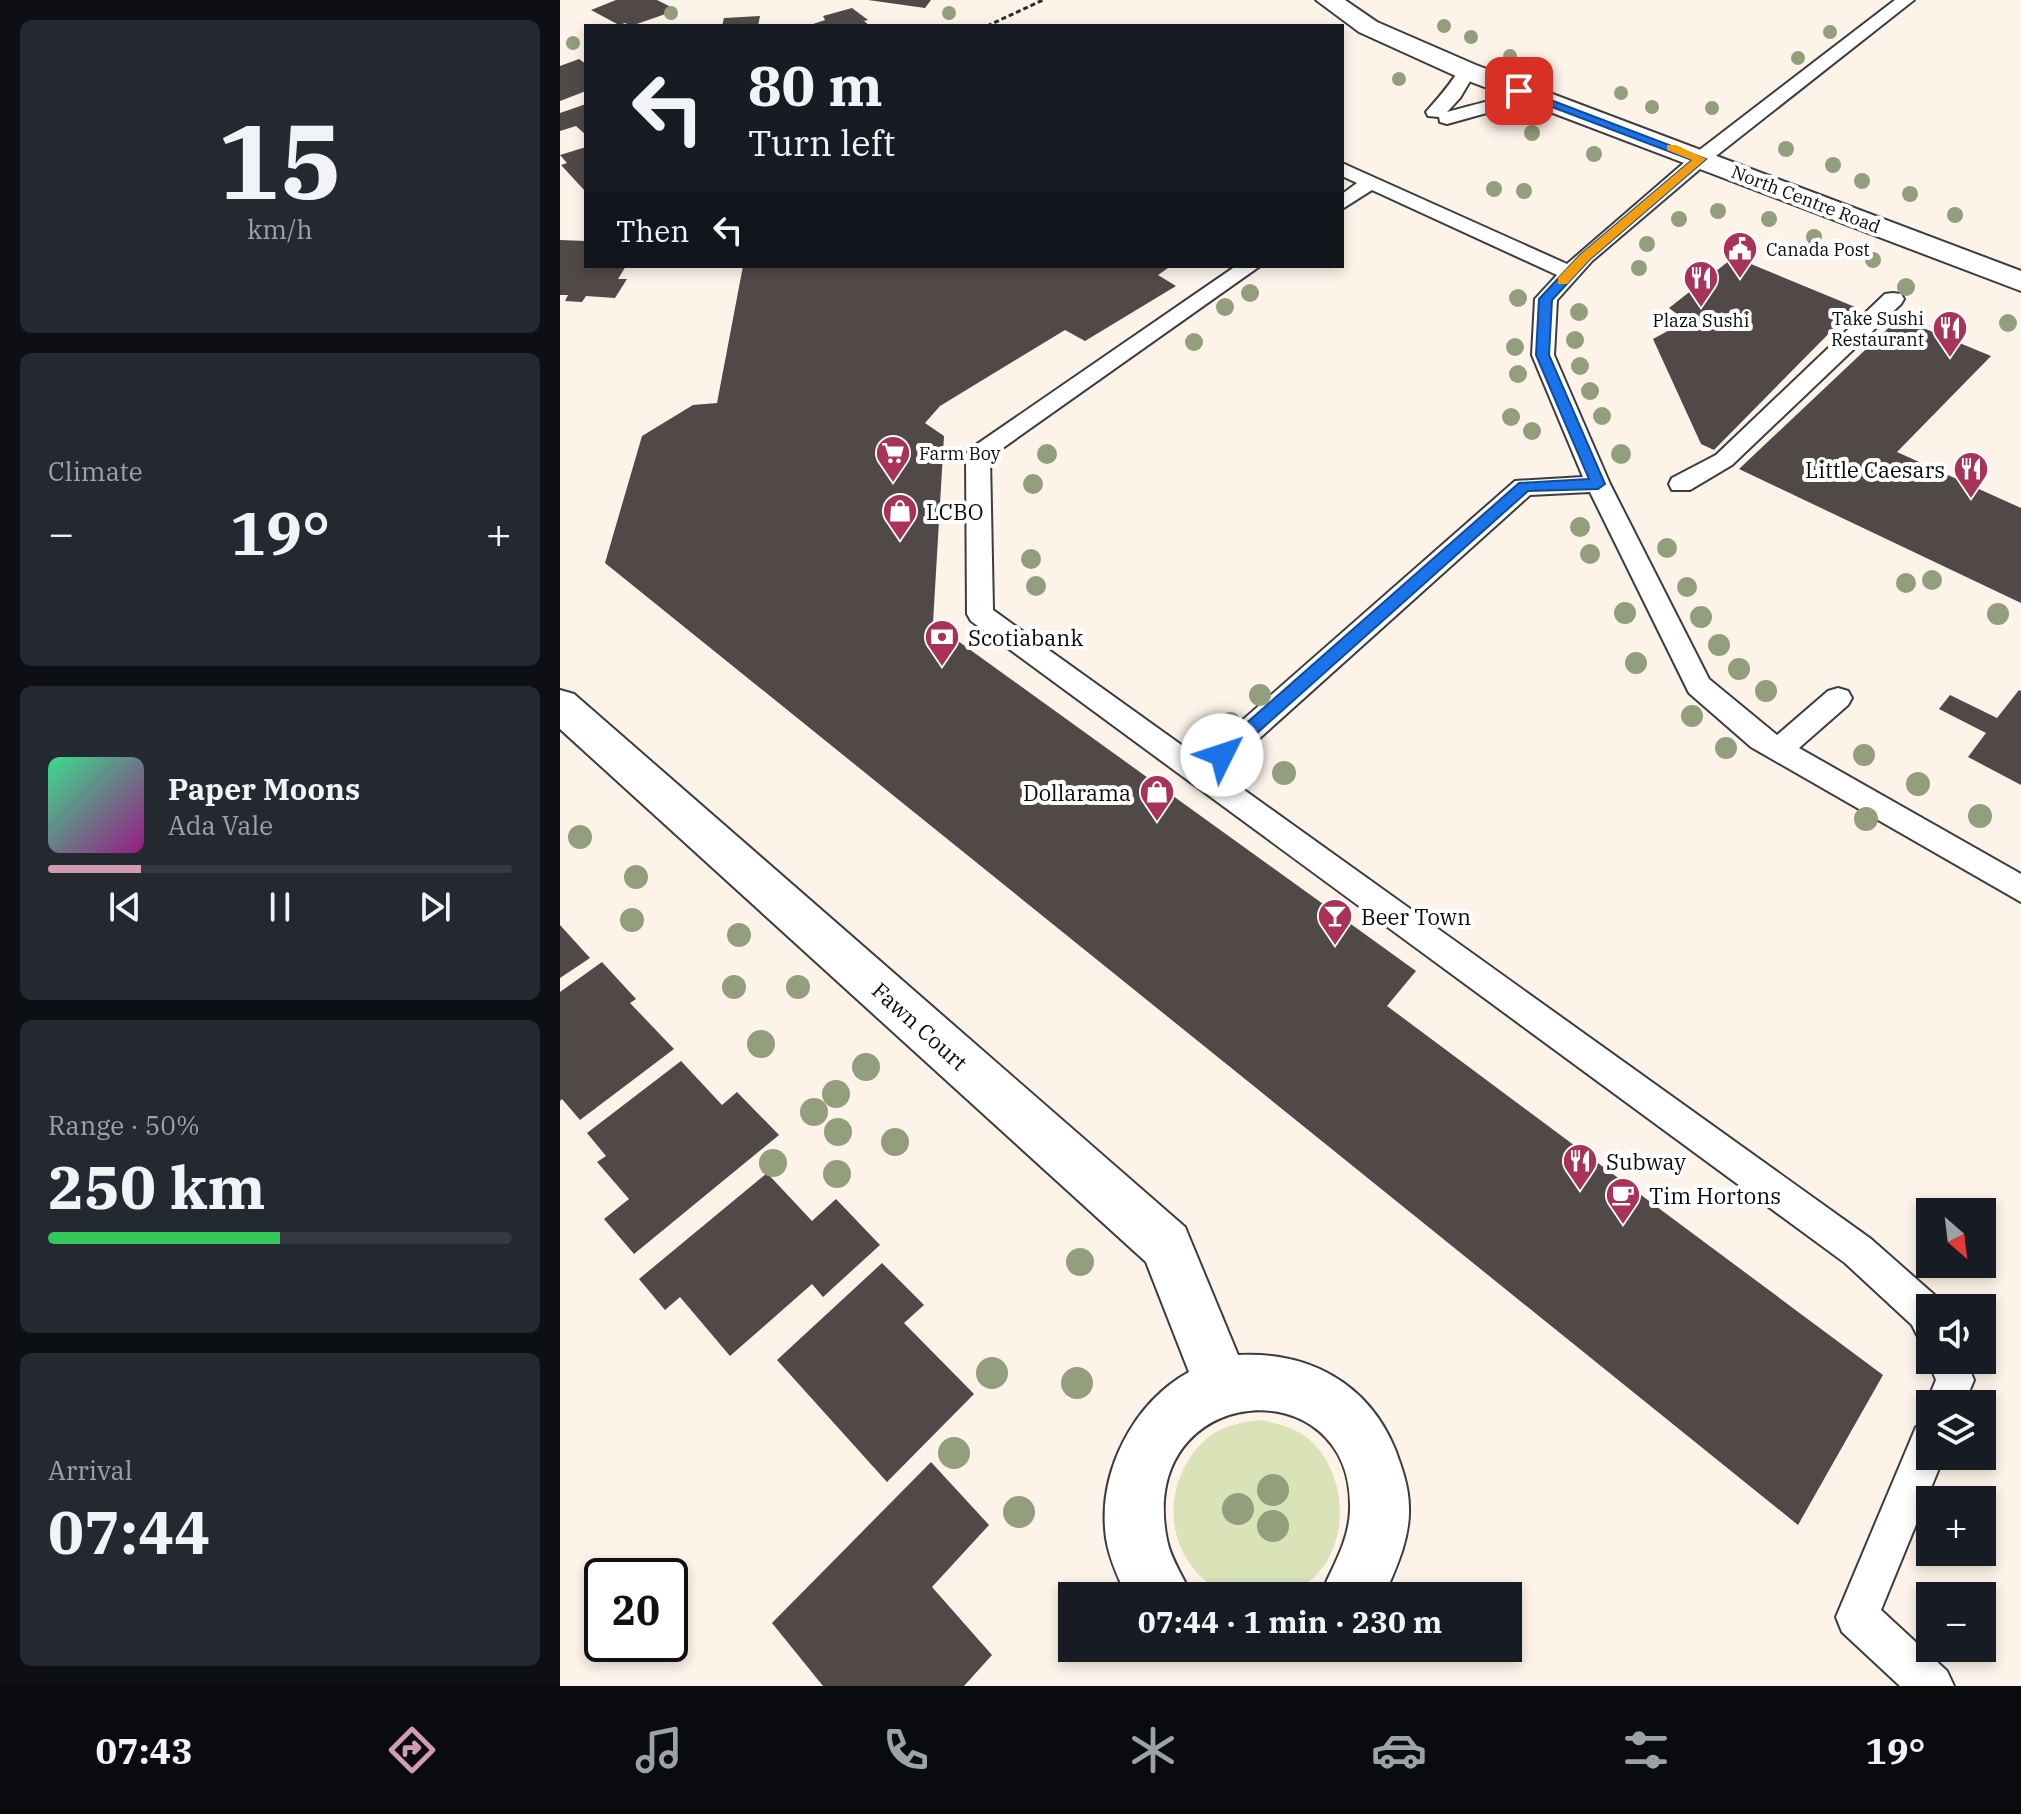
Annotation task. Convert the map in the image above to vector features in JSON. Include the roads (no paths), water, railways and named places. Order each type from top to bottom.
[{"type":"street","name":"North Centre Road","points":[[1328,0],[1368,27],[1467,71],[2021,282]]},
{"type":"street","name":"Fawn Court","points":[[560,705],[1166,1245],[1223,1386]]},
{"type":"street","points":[[1154,1582],[1141,1558],[1134,1514],[1141,1472],[1159,1433],[1188,1404],[1223,1386],[1261,1380],[1299,1386],[1334,1406],[1360,1436],[1377,1475],[1381,1518],[1371,1561],[1359,1582]]},
{"type":"lane","points":[[1906,0],[1700,159],[1570,273],[1546,299],[1543,355],[1598,484],[1699,686],[1761,739],[2021,889]]},
{"type":"lane","points":[[1467,71],[1441,115],[1541,100]]},
{"type":"lane","points":[[1344,170],[1570,273]]},
{"type":"lane","points":[[1344,202],[1371,182]]},
{"type":"lane","points":[[1247,268],[978,454],[980,614],[1858,1251],[1916,1303]]},
{"type":"lane","points":[[1681,484],[1724,460],[1893,299]]},
{"type":"lane","points":[[1222,755],[1524,487],[1598,484]]},
{"type":"lane","points":[[1779,749],[1838,698]]},
{"type":"lane","points":[[1918,1470],[1857,1617],[1932,1686]]},
{"type":"place","name":"Canada Post","points":[[1740,280]]},
{"type":"place","name":"Plaza Sushi","points":[[1701,309]]},
{"type":"place","name":"Take Sushi Restaurant","points":[[1950,359]]},
{"type":"place","name":"Farm Boy","points":[[893,484]]},
{"type":"place","name":"Little Caesars","points":[[1971,500]]},
{"type":"place","name":"LCBO","points":[[900,542]]},
{"type":"place","name":"Scotiabank","points":[[942,668]]},
{"type":"place","name":"Dollarama","points":[[1157,823]]},
{"type":"place","name":"Beer Town","points":[[1335,947]]},
{"type":"place","name":"Subway","points":[[1580,1192]]},
{"type":"place","name":"Tim Hortons","points":[[1623,1226]]}]
